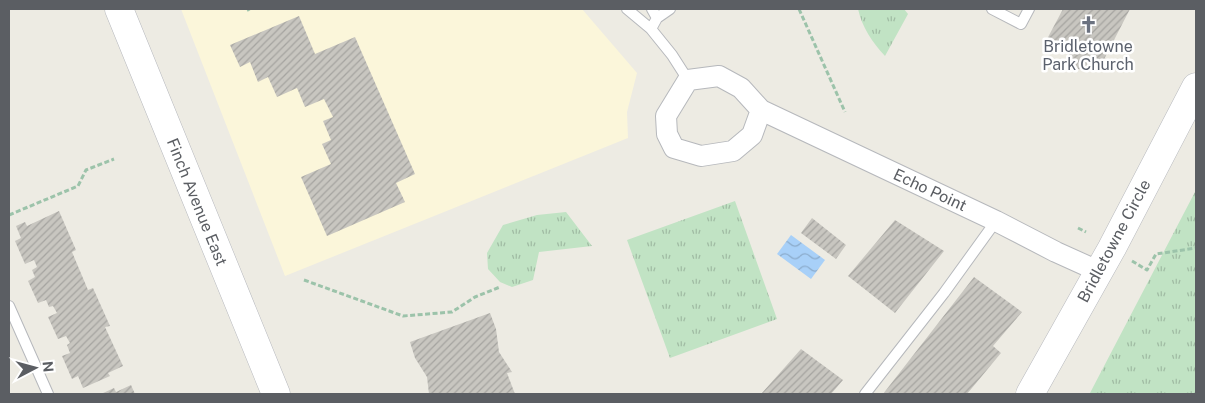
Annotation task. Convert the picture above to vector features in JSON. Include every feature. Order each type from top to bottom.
[{"type":"main road","name":"Finch Avenue East","points":[[119,9],[276,394]]},
{"type":"main road","name":"Bridletowne Circle","points":[[1030,394],[1196,87]]},
{"type":"street","name":"Echo Point","points":[[688,80],[719,76],[741,88],[762,110],[996,220],[1056,252],[1098,271]]},
{"type":"street","points":[[688,80],[666,116],[667,134],[674,148],[701,156],[733,151],[752,135],[762,110]]},
{"type":"lane","points":[[627,9],[651,29],[672,55],[688,80]]},
{"type":"lane","points":[[651,29],[655,13],[670,9]]},
{"type":"lane","points":[[992,9],[1021,24],[1029,9]]},
{"type":"lane","points":[[865,394],[944,292],[996,220]]},
{"type":"lane","points":[[9,306],[12,327],[48,394]]},
{"type":"path","points":[[799,9],[845,112]]},
{"type":"path","points":[[9,215],[78,186],[86,170],[114,158]]},
{"type":"path","points":[[1078,228],[1086,232]]},
{"type":"path","points":[[1132,261],[1147,270],[1156,254],[1196,248]]},
{"type":"path","points":[[304,280],[403,316],[452,312],[475,297],[500,287]]},
{"type":"shaded area","points":[[181,9],[582,9],[637,73],[627,112],[628,138],[285,276]]},
{"type":"green space","points":[[858,9],[904,9],[908,14],[885,56],[868,34]]},
{"type":"green space","points":[[1196,190],[1196,394],[1091,394],[1090,393]]},
{"type":"green space","points":[[735,201],[777,319],[670,358],[627,240]]},
{"type":"green space","points":[[566,212],[592,246],[539,252],[533,280],[512,287],[500,282],[488,269],[487,253],[503,225],[537,215]]},
{"type":"water","points":[[791,235],[825,260],[811,279],[777,254]]},
{"type":"building","name":"Bridletowne Park Church","points":[[1063,9],[1130,9],[1098,71],[1068,68],[1069,53],[1046,41]]},
{"type":"building","points":[[299,16],[315,54],[355,37],[415,174],[396,183],[405,202],[327,236],[301,177],[331,164],[322,144],[331,140],[323,121],[333,117],[324,99],[305,107],[297,88],[277,97],[268,77],[258,82],[250,62],[240,67],[230,45]]},
{"type":"building","points":[[59,211],[76,250],[72,252],[88,290],[93,288],[110,326],[105,327],[123,366],[108,373],[110,376],[83,388],[78,376],[72,379],[62,356],[70,353],[67,345],[70,343],[66,336],[58,339],[48,317],[57,313],[53,306],[49,307],[46,300],[38,303],[28,281],[35,277],[32,270],[37,267],[34,260],[25,264],[15,241],[21,238],[16,226],[25,222],[27,226]]},
{"type":"building","points":[[812,218],[846,245],[836,259],[801,233]]},
{"type":"building","points":[[895,220],[944,251],[895,313],[848,276]]},
{"type":"building","points":[[974,277],[1022,312],[993,346],[1001,353],[967,394],[883,394]]},
{"type":"building","points":[[490,313],[496,329],[499,352],[512,372],[507,373],[515,394],[429,394],[427,377],[415,358],[410,342]]},
{"type":"building","points":[[801,349],[843,380],[831,394],[761,394]]},
{"type":"building","points":[[131,385],[135,394],[101,394],[114,388],[116,392]]},
{"type":"place","name":"Bridletowne Park Church","points":[[1088,25]]}]
